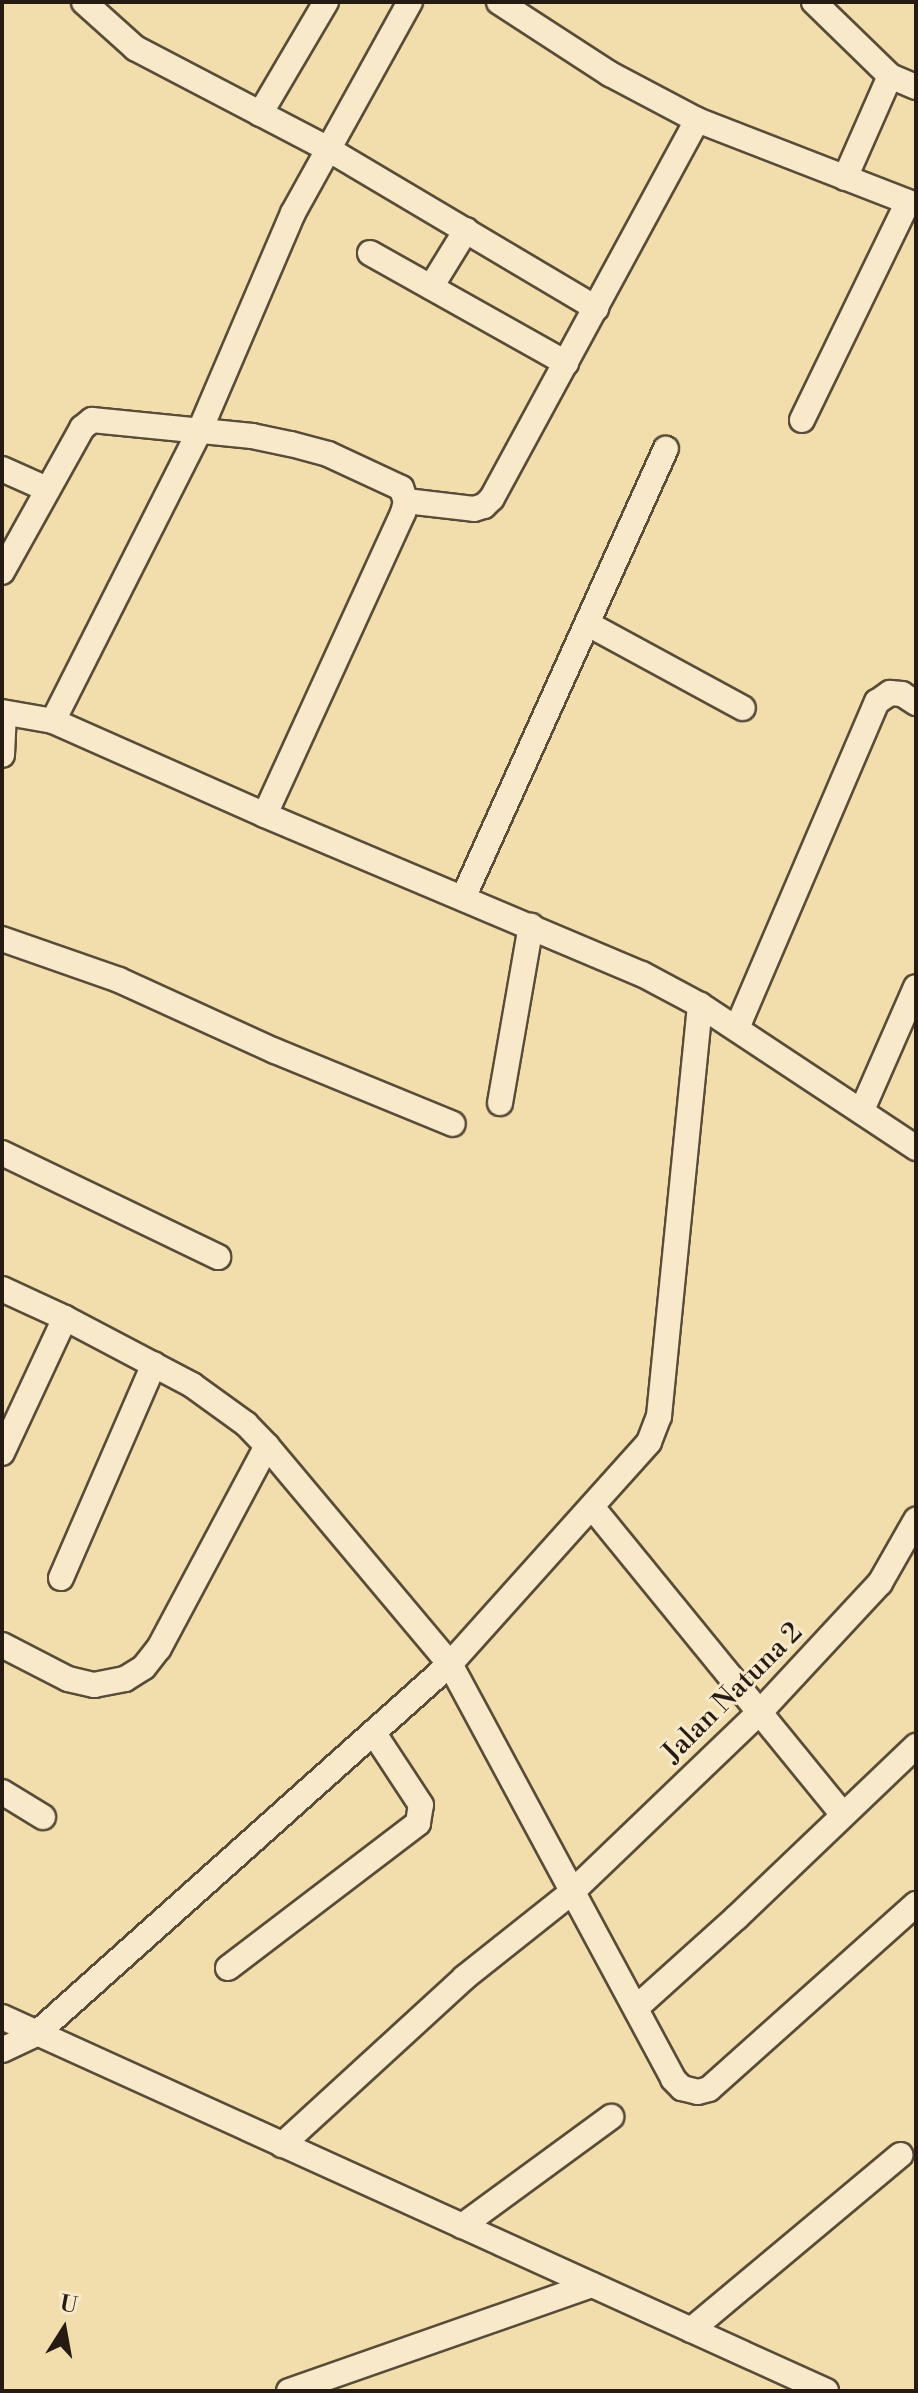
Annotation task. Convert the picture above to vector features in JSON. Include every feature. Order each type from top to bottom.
[{"type":"street","points":[[84,2],[135,48],[328,149],[596,308]]},
{"type":"street","points":[[260,114],[326,2]]},
{"type":"street","points":[[53,721],[200,430],[281,240],[410,2]]},
{"type":"street","points":[[499,2],[610,74],[697,120],[912,203],[802,420]]},
{"type":"street","points":[[814,2],[890,76],[916,87]]},
{"type":"street","points":[[845,178],[890,76]]},
{"type":"street","points":[[406,501],[468,509],[484,506],[492,498],[697,120]]},
{"type":"street","points":[[431,287],[466,230]]},
{"type":"street","points":[[370,253],[566,363]]},
{"type":"street","points":[[2,572],[82,428],[92,420],[252,436],[328,454],[396,484],[406,501]]},
{"type":"street","points":[[463,898],[666,449]]},
{"type":"street","points":[[2,469],[47,489]]},
{"type":"street","points":[[265,815],[406,501]]},
{"type":"street","points":[[588,624],[743,708]]},
{"type":"street","points":[[737,1028],[877,702],[890,693],[902,694],[916,703]]},
{"type":"street","points":[[2,755],[3,712],[53,721],[265,815],[531,926],[642,974],[700,1005],[916,1148]]},
{"type":"street","points":[[500,1103],[531,926]]},
{"type":"street","points":[[2,939],[119,980],[275,1051],[453,1124]]},
{"type":"street","points":[[862,1110],[916,987]]},
{"type":"street","points":[[2,2050],[36,2034],[450,1664],[649,1442],[659,1416],[700,1005]]},
{"type":"street","points":[[2,1153],[218,1257]]},
{"type":"street","points":[[2,1289],[154,1364],[228,1410],[267,1446],[450,1664],[673,2079],[687,2090],[703,2092],[916,1904]]},
{"type":"street","points":[[2,1453],[65,1318]]},
{"type":"street","points":[[61,1578],[154,1364]]},
{"type":"street","points":[[2,1645],[80,1683],[112,1684],[134,1674],[159,1648],[267,1446]]},
{"type":"street","points":[[592,1507],[842,1813]]},
{"type":"street","name":"Jalan Natuna 2","points":[[282,2145],[464,1978],[572,1892],[760,1712],[880,1583],[916,1520]]},
{"type":"street","points":[[228,1968],[418,1823],[421,1805],[373,1732]]},
{"type":"street","points":[[637,2007],[737,1917],[842,1813],[916,1746]]},
{"type":"street","points":[[2,1792],[43,1817]]},
{"type":"street","points":[[2,2017],[826,2391]]},
{"type":"street","points":[[462,2226],[611,2117]]},
{"type":"street","points":[[691,2330],[900,2155]]},
{"type":"street","points":[[289,2391],[592,2285]]}]
